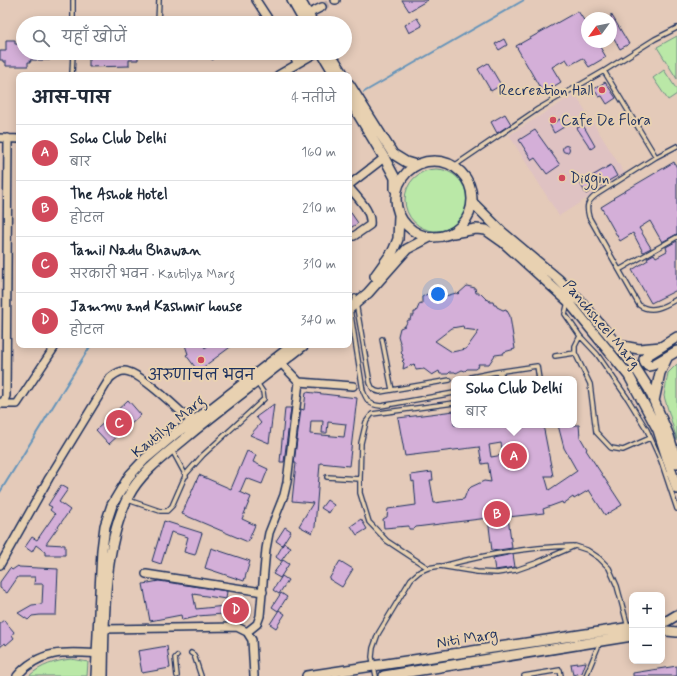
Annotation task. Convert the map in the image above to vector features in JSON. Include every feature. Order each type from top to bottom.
[{"type":"street","points":[[256,0],[266,16]]},
{"type":"street","points":[[292,0],[304,16]]},
{"type":"street","points":[[300,0],[305,16]]},
{"type":"street","points":[[310,16],[322,7]]},
{"type":"street","points":[[283,72],[303,60]]},
{"type":"street","points":[[326,60],[333,72]]},
{"type":"street","points":[[334,60],[342,72]]},
{"type":"street","points":[[352,89],[392,154],[416,165]]},
{"type":"street","points":[[352,104],[395,178],[396,206],[399,216],[398,240],[393,251],[375,276],[352,303]]},
{"type":"street","points":[[0,138],[16,139]]},
{"type":"street","points":[[0,404],[4,401],[6,396],[8,138]]},
{"type":"street","points":[[352,184],[384,158]]},
{"type":"street","points":[[396,196],[398,184],[405,173],[416,165],[428,161],[442,161],[454,166],[462,173],[472,192],[472,202],[467,220],[461,227],[442,237],[430,237],[418,234],[407,226],[399,216]]},
{"type":"street","points":[[352,190],[368,212],[370,219],[370,225],[354,236]]},
{"type":"street","name":"Panchsheel Marg","points":[[472,202],[502,232],[558,279],[583,304],[633,364],[649,389],[669,436],[677,463]]},
{"type":"street","name":"Panchsheel Marg","points":[[453,232],[476,229],[486,230],[503,242],[568,301],[629,376],[658,430],[677,489]]},
{"type":"street","points":[[352,303],[368,293],[407,249],[430,237]]},
{"type":"street","points":[[677,338],[648,355],[644,359],[645,363],[648,366],[653,365],[677,351]]},
{"type":"street","points":[[617,346],[639,348],[661,346]]},
{"type":"street","points":[[0,404],[17,404],[54,348]]},
{"type":"street","name":"Kautilya Marg","points":[[96,676],[104,629],[106,591],[113,544],[119,519],[127,500],[138,481],[289,348]]},
{"type":"street","name":"Kautilya Marg","points":[[103,676],[100,654],[102,550],[105,526],[116,498],[130,475],[166,442],[192,422],[281,363],[300,348]]},
{"type":"street","points":[[654,401],[660,373],[667,358]]},
{"type":"street","points":[[281,363],[299,382],[353,386]]},
{"type":"street","points":[[0,565],[110,378],[116,373],[123,371],[130,372],[141,378],[192,422]]},
{"type":"street","points":[[247,632],[257,624],[260,616],[266,549],[269,532],[284,495],[287,482],[299,382]]},
{"type":"street","points":[[146,574],[263,592]]},
{"type":"street","points":[[665,621],[677,615]]},
{"type":"street","points":[[104,629],[237,627],[247,632],[252,640],[254,676]]},
{"type":"street","points":[[665,630],[677,632]]},
{"type":"street","name":"Niti Marg","points":[[307,676],[629,632]]},
{"type":"street","name":"Niti Marg","points":[[384,676],[600,641],[629,633]]},
{"type":"street","points":[[17,676],[33,662],[49,655],[67,652],[100,654]]},
{"type":"lane","points":[[73,0],[73,16]]},
{"type":"lane","points":[[158,16],[159,0]]},
{"type":"lane","points":[[454,166],[538,109],[604,71],[655,39],[677,28]]},
{"type":"lane","points":[[72,72],[73,60]]},
{"type":"lane","points":[[604,71],[656,157]]},
{"type":"lane","points":[[677,146],[656,157],[596,195],[588,201],[586,208],[589,217],[639,305],[649,310],[677,299]]},
{"type":"lane","points":[[619,270],[677,237]]},
{"type":"lane","points":[[568,301],[565,314],[580,336],[597,354],[628,399],[650,438],[661,461],[677,509]]},
{"type":"lane","points":[[352,308],[370,383],[372,389],[376,392],[450,380]]},
{"type":"lane","points":[[352,311],[363,390],[366,399],[373,405],[381,406],[451,394]]},
{"type":"lane","points":[[580,336],[575,346],[575,353],[590,384],[596,432],[612,448],[623,450],[650,438]]},
{"type":"lane","points":[[382,339],[392,390]]},
{"type":"lane","points":[[554,356],[575,353]]},
{"type":"lane","points":[[476,376],[537,366],[539,376]]},
{"type":"lane","points":[[496,372],[502,376]]},
{"type":"lane","points":[[116,498],[160,511],[167,511],[172,506],[186,476],[203,455],[264,399],[263,392],[254,380]]},
{"type":"lane","points":[[428,568],[387,541],[369,522],[360,493],[362,443],[366,422],[372,414],[451,402]]},
{"type":"lane","points":[[166,442],[186,476]]},
{"type":"lane","points":[[327,477],[360,479]]},
{"type":"lane","points":[[440,566],[477,572],[497,573],[516,570],[575,546]]},
{"type":"lane","points":[[376,676],[372,657],[373,648],[378,634],[411,579],[428,568],[478,556],[514,550],[546,547],[575,546],[587,550],[599,558],[609,568],[617,586],[630,628]]},
{"type":"lane","points":[[586,676],[600,641]]},
{"type":"lane","points":[[191,653],[194,655],[201,676]]},
{"type":"lane","points":[[177,656],[175,658],[177,676]]},
{"type":"lane","points":[[524,676],[560,670],[561,676]]},
{"type":"shaded area","points":[[575,94],[625,174],[559,216],[509,135]]},
{"type":"green space","points":[[677,36],[677,79],[657,47]]},
{"type":"green space","points":[[664,70],[677,90],[677,94],[668,100],[653,78]]},
{"type":"green space","points":[[436,169],[448,172],[458,178],[464,188],[467,200],[464,212],[458,222],[448,228],[436,231],[424,228],[414,222],[408,212],[405,200],[408,188],[414,178],[424,172]]},
{"type":"green space","points":[[677,364],[677,440],[664,396],[668,373]]},
{"type":"green space","points":[[71,659],[88,662],[87,676],[29,676],[48,664]]},
{"type":"building","points":[[402,0],[428,0],[409,11]]},
{"type":"building","points":[[578,11],[581,16],[581,48],[601,48],[606,57],[589,67],[583,58],[570,65],[566,59],[552,67],[561,82],[543,93],[516,46]]},
{"type":"building","points":[[417,18],[422,26],[409,33],[405,25]]},
{"type":"building","points":[[617,24],[629,44],[620,49],[617,44]]},
{"type":"building","points":[[504,39],[507,45],[499,50],[495,44]]},
{"type":"building","points":[[6,40],[15,40],[16,60],[30,60],[31,62],[28,62],[28,66],[6,66],[6,62],[0,60],[0,51],[6,51]]},
{"type":"building","points":[[89,60],[129,60],[129,66],[89,67]]},
{"type":"building","points":[[488,63],[501,85],[491,91],[478,69]]},
{"type":"building","points":[[605,82],[616,98],[607,104],[602,96],[599,97],[594,89]]},
{"type":"building","points":[[505,114],[511,124],[497,133],[491,122]]},
{"type":"building","points":[[560,119],[564,127],[554,133],[550,125]]},
{"type":"building","points":[[583,125],[595,146],[591,149],[577,128]]},
{"type":"building","points":[[535,130],[560,165],[547,174],[535,158],[532,160],[519,140]]},
{"type":"building","points":[[566,145],[570,149],[566,153],[562,149]]},
{"type":"building","points":[[674,162],[677,168],[677,234],[662,242],[650,221],[639,228],[651,248],[643,252],[633,233],[620,241],[601,207],[614,199],[613,198]]},
{"type":"building","points":[[611,165],[617,176],[586,194],[580,183]]},
{"type":"building","points":[[352,214],[358,223],[352,227]]},
{"type":"building","points":[[677,241],[677,290],[651,303],[632,270],[648,260],[647,258],[654,254],[656,257],[667,251],[666,247]]},
{"type":"building","points":[[467,286],[475,288],[476,293],[480,293],[490,302],[493,302],[497,307],[503,310],[506,309],[510,316],[515,349],[504,352],[503,354],[495,355],[489,364],[478,364],[479,366],[475,369],[467,369],[465,371],[462,370],[456,373],[450,372],[448,374],[440,374],[439,371],[432,375],[424,369],[416,370],[414,364],[403,369],[404,363],[402,361],[404,360],[401,353],[402,351],[398,336],[400,328],[405,326],[408,320],[410,320],[411,316],[414,316],[414,312],[416,312],[420,303],[422,304],[422,297],[429,293],[442,297],[456,293],[458,294]],"holes":[[[463,326],[464,329],[479,331],[466,349],[452,352],[435,341],[452,328]]]},
{"type":"building","points":[[186,348],[229,348],[198,371],[186,355],[188,354]]},
{"type":"building","points":[[306,392],[357,398],[349,466],[320,463],[315,527],[312,533],[299,526],[313,503],[292,501],[296,463],[294,463],[301,409],[304,410]],"holes":[[[311,421],[323,421],[322,433],[327,433],[328,422],[346,424],[344,437],[310,434]]]},
{"type":"building","points":[[128,400],[141,415],[109,444],[96,430]]},
{"type":"building","points":[[274,404],[269,443],[250,435],[261,423],[256,417]]},
{"type":"building","points":[[285,408],[291,408],[284,462],[280,462]]},
{"type":"building","points":[[451,411],[451,428],[544,428],[553,476],[545,476],[549,490],[577,471],[564,448],[559,428],[577,428],[577,425],[579,425],[580,437],[587,449],[586,450],[622,505],[605,515],[589,490],[574,499],[573,497],[563,504],[562,502],[543,509],[544,513],[508,517],[512,548],[492,551],[488,518],[416,527],[414,529],[409,529],[409,526],[384,528],[383,519],[387,517],[388,509],[416,505],[414,481],[412,482],[411,475],[432,472],[433,480],[430,480],[434,503],[464,499],[467,491],[471,487],[484,481],[491,482],[488,463],[482,464],[479,447],[405,456],[398,418]],"holes":[[[501,443],[503,455],[491,457],[489,445]]]},
{"type":"building","points":[[247,451],[256,455],[253,462],[268,469],[262,484],[246,478],[240,492],[251,497],[242,519],[255,525],[248,542],[182,514],[199,475],[231,489]]},
{"type":"building","points":[[61,485],[68,489],[59,502],[70,510],[46,544],[65,545],[65,555],[45,555],[45,552],[36,545],[32,552],[25,547],[32,537],[37,540],[55,514],[50,510],[52,507],[48,505]]},
{"type":"building","points":[[327,500],[334,505],[329,513],[321,508]]},
{"type":"building","points":[[361,519],[367,529],[357,535],[351,526]]},
{"type":"building","points":[[164,521],[202,533],[195,555],[184,552],[188,537],[171,532],[161,564],[152,561]]},
{"type":"building","points":[[285,527],[291,531],[282,545],[276,541]]},
{"type":"building","points":[[284,543],[291,547],[281,561],[276,557]]},
{"type":"building","points":[[211,548],[250,561],[244,581],[205,568]]},
{"type":"building","points":[[513,554],[515,567],[495,570],[493,558]]},
{"type":"building","points":[[283,560],[289,564],[280,578],[273,574]]},
{"type":"building","points":[[340,561],[353,569],[342,587],[329,579]]},
{"type":"building","points":[[18,566],[58,569],[56,615],[32,616],[28,620],[18,613],[32,605],[42,604],[43,584],[34,584],[35,577],[18,577],[7,593],[0,588],[0,582],[10,568],[12,570]]},
{"type":"building","points":[[282,576],[288,580],[279,594],[273,590]]},
{"type":"building","points":[[159,581],[227,591],[226,599],[193,594],[196,609],[225,606],[224,614],[197,616],[182,620],[181,615],[150,621],[143,584]]},
{"type":"building","points":[[281,593],[287,597],[278,611],[272,607]]},
{"type":"building","points":[[279,610],[285,614],[276,628],[270,624]]},
{"type":"building","points":[[4,620],[14,632],[12,635],[14,638],[6,645],[5,643],[0,647],[0,623]]},
{"type":"building","points":[[167,646],[170,668],[142,673],[138,651]]},
{"type":"building","points":[[586,662],[582,673],[573,675],[571,664]]},
{"type":"building","points":[[677,666],[677,676],[633,676],[633,673]]},
{"type":"waterway","points":[[364,92],[524,0]]},
{"type":"waterway","points":[[0,492],[89,348]]},
{"type":"tunnel","points":[[322,7],[335,0]]},
{"type":"place","name":"Recreation Hall","points":[[602,90]]},
{"type":"place","name":"Cafe De Flora","points":[[553,120]]},
{"type":"place","name":"Diggin","points":[[562,178]]},
{"type":"place","name":"अरुणाचल भवन","points":[[201,360]]},
{"type":"place","name":"Tamil Nadu Bhawan","points":[[119,423]]},
{"type":"place","name":"Soho Club Delhi","points":[[514,456]]},
{"type":"place","name":"The Ashok Hotel","points":[[497,514]]},
{"type":"place","name":"Jammu and Kashmir house","points":[[236,610]]}]
